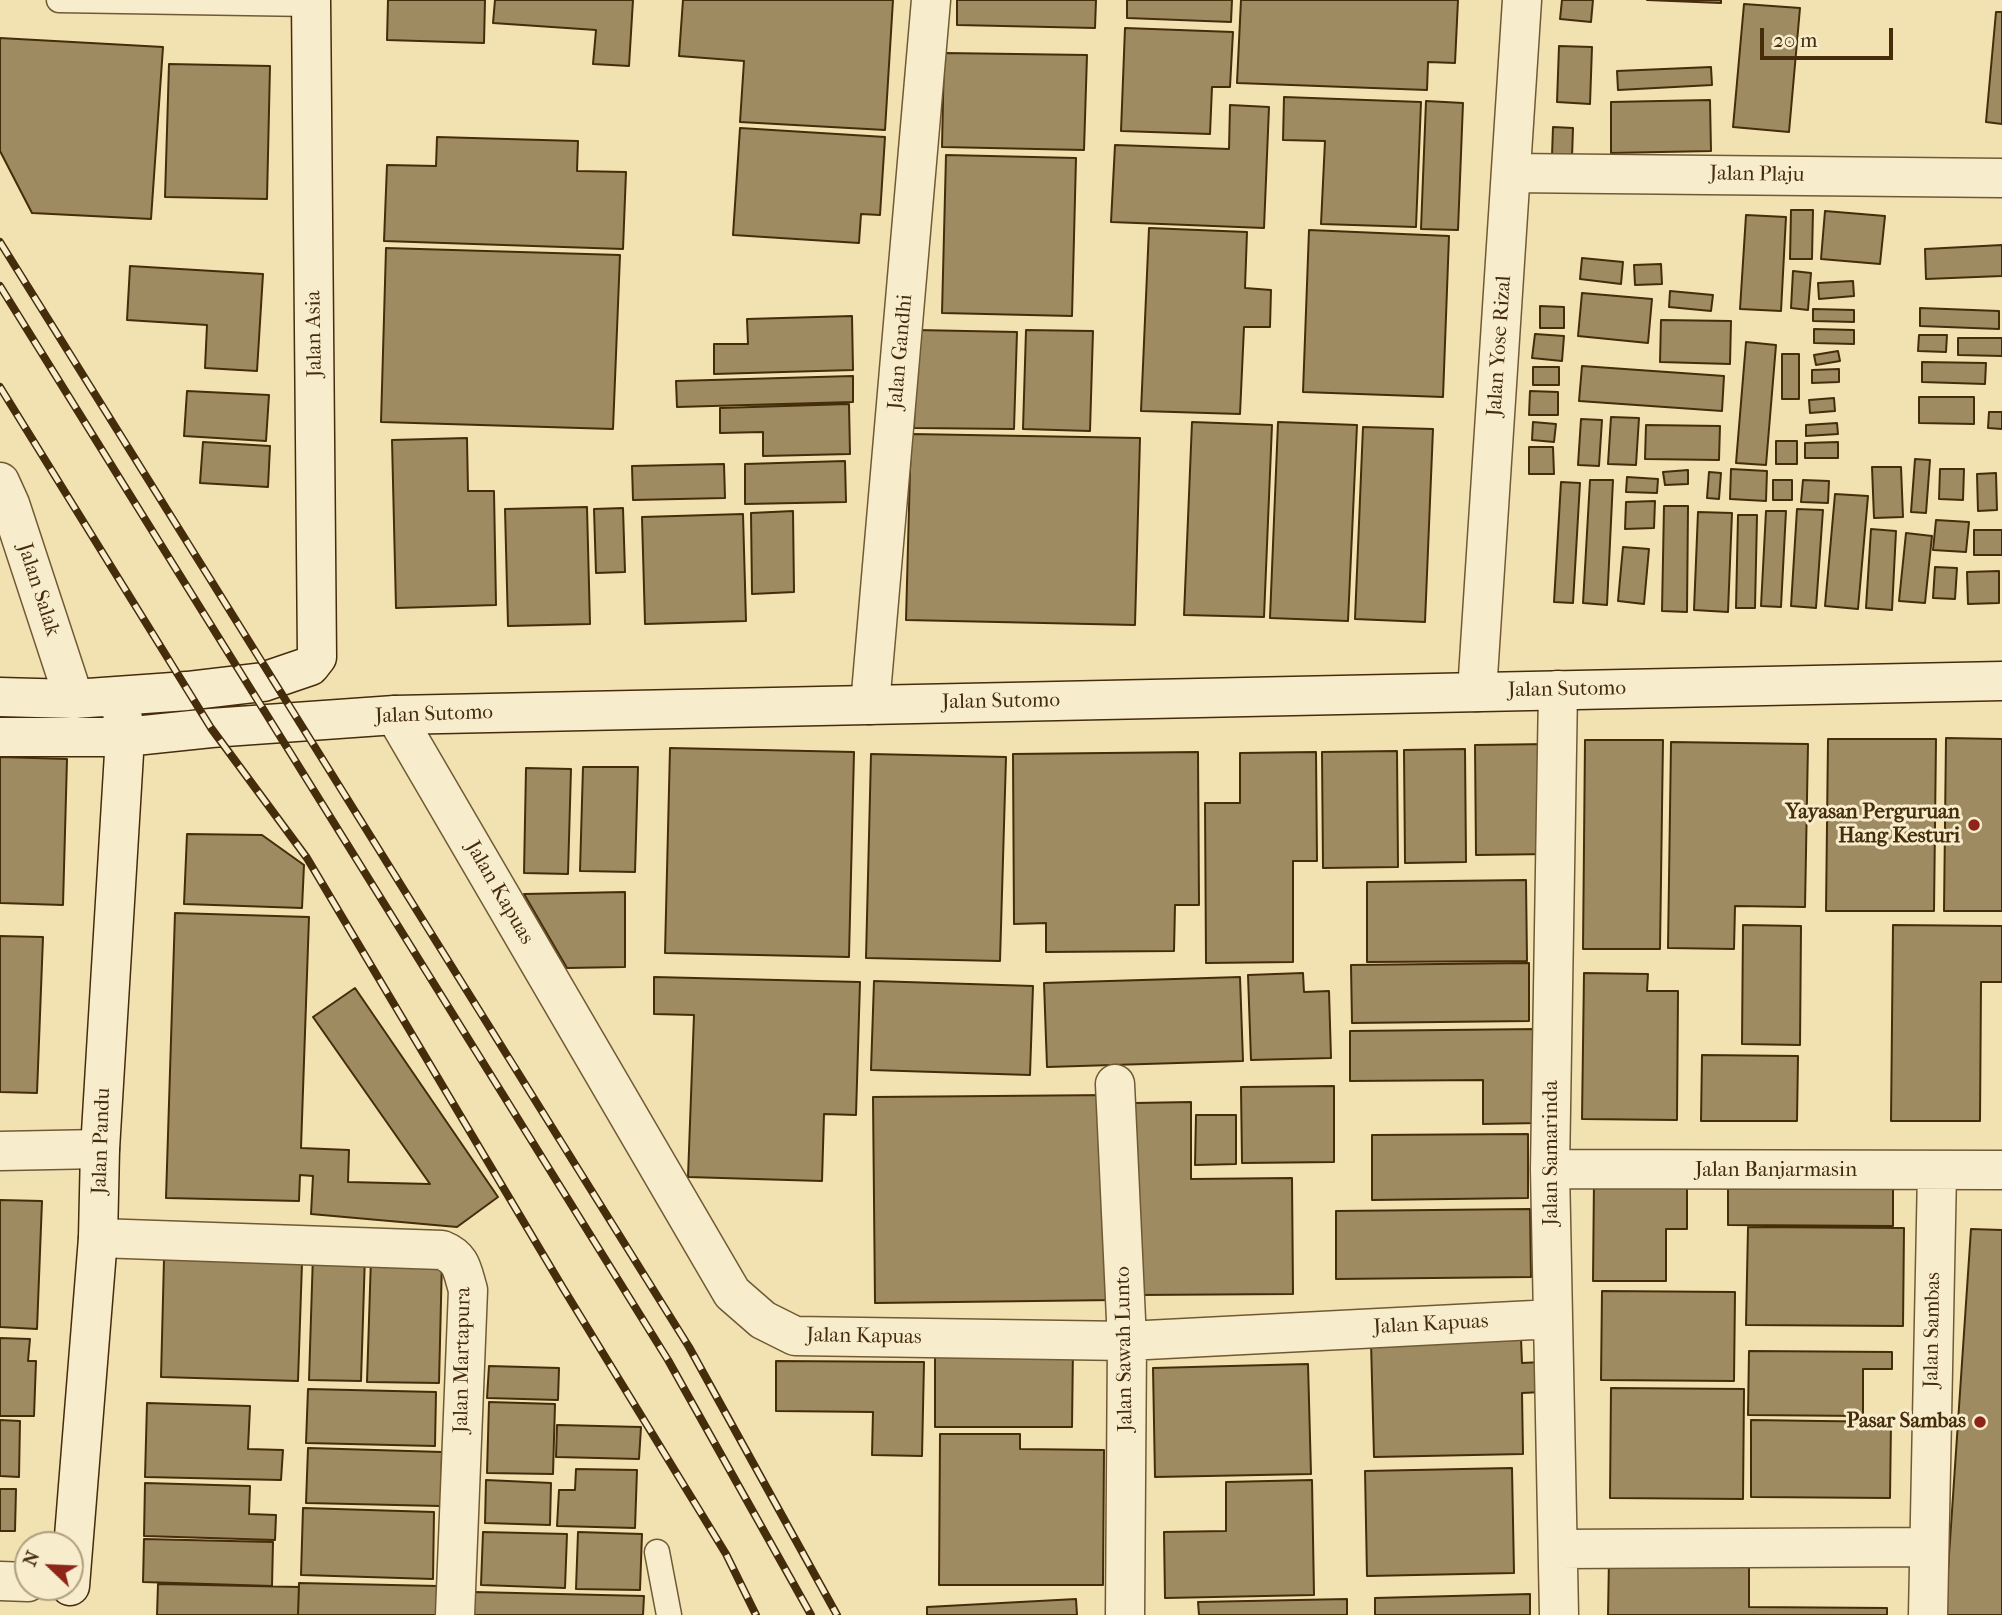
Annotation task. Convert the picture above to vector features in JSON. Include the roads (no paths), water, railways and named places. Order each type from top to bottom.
[{"type":"street","name":"Jalan Gandhi","points":[[870,705],[931,0]]},
{"type":"street","name":"Jalan Yose Rizal","points":[[1477,692],[1522,0]]},
{"type":"street","name":"Jalan Asia","points":[[120,695],[263,682],[310,666],[317,657],[311,2]]},
{"type":"street","name":"Jalan Plaju","points":[[1511,173],[2002,178]]},
{"type":"street","name":"Jalan Salak","points":[[0,482],[10,504],[74,699]]},
{"type":"street","name":"Jalan Sutomo","points":[[0,737],[125,737],[395,715],[2002,681]]},
{"type":"street","name":"Jalan Samarinda","points":[[1559,690],[1550,1169],[1559,1615]]},
{"type":"street","points":[[0,697],[74,699],[120,695]]},
{"type":"street","name":"Jalan Pandu","points":[[74,1531],[98,1238],[100,1149],[125,737],[120,695]]},
{"type":"street","name":"Jalan Kapuas","points":[[395,715],[732,1293],[763,1320],[795,1336],[1127,1341],[1553,1319]]},
{"type":"street","name":"Jalan Sawah Lunto","points":[[1115,1084],[1127,1341],[1125,1615]]},
{"type":"street","points":[[0,1151],[100,1149]]},
{"type":"street","name":"Jalan Banjarmasin","points":[[1550,1169],[1937,1172],[2002,1170]]},
{"type":"street","name":"Jalan Sambas","points":[[1927,1615],[1937,1172]]},
{"type":"street","name":"Jalan Martapura","points":[[98,1238],[442,1250],[454,1255],[468,1290],[455,1615]]},
{"type":"street","points":[[1559,1549],[1929,1547]]},
{"type":"lane","points":[[59,0],[311,2]]},
{"type":"lane","points":[[657,1552],[669,1615]]},
{"type":"railway","points":[[0,242],[689,1347],[837,1615]]},
{"type":"railway","points":[[0,286],[668,1360],[811,1615]]},
{"type":"railway","points":[[0,387],[211,728],[307,858],[563,1288],[726,1554],[756,1615]]},
{"type":"place","name":"Yayasan Perguruan Hang Kesturi","points":[[1974,825]]},
{"type":"place","name":"Pasar Sambas","points":[[1980,1422]]}]
